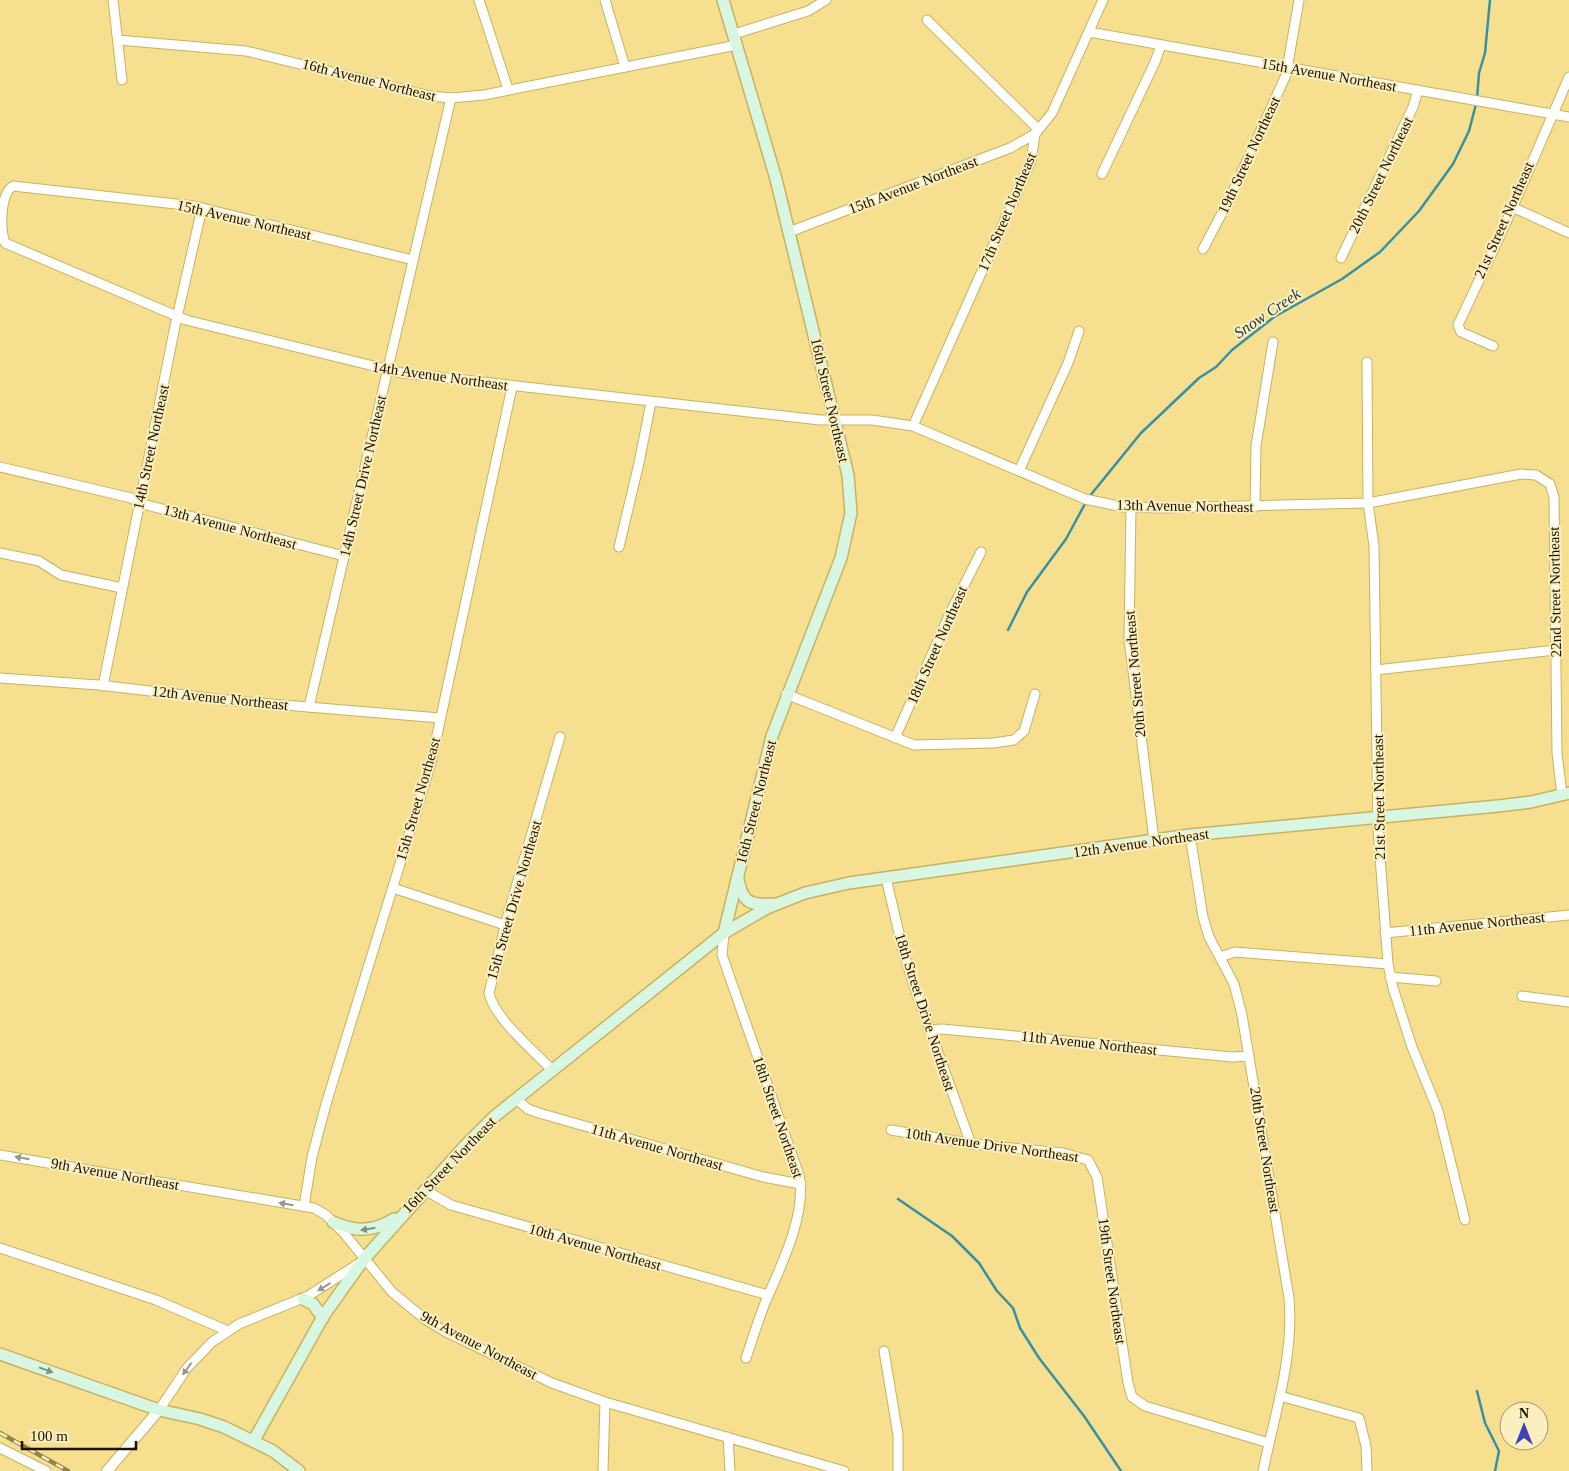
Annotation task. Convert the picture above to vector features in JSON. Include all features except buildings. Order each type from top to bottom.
[{"type":"main road","name":"16th Street Northeast","points":[[254,1440],[323,1318],[364,1259],[476,1134],[516,1099],[724,933],[763,766],[786,694],[834,578],[848,532],[850,488],[835,419],[766,140],[723,0]]},
{"type":"main road","name":"12th Avenue Northeast","points":[[724,933],[776,904],[818,889],[1190,835],[1514,804],[1566,794]]},
{"type":"main road","points":[[738,878],[741,893],[747,900],[755,904],[776,904]]},
{"type":"main road","points":[[333,1222],[347,1228],[372,1229],[382,1226],[402,1215]]},
{"type":"main road","points":[[303,1299],[313,1304],[323,1318]]},
{"type":"main road","points":[[0,1354],[159,1410],[200,1419],[254,1440],[273,1451],[299,1471]]},
{"type":"street","points":[[113,0],[122,80]]},
{"type":"street","points":[[479,0],[508,89]]},
{"type":"street","points":[[605,0],[625,67]]},
{"type":"street","name":"16th Avenue Northeast","points":[[118,40],[246,51],[430,96],[451,98],[625,67],[735,40],[808,12],[826,0]]},
{"type":"street","name":"17th Street Northeast","points":[[913,426],[1031,161],[1035,134],[1052,112],[1103,0]]},
{"type":"street","name":"19th Street Northeast","points":[[1203,249],[1230,198],[1288,68],[1299,0]]},
{"type":"street","points":[[927,20],[1037,128],[1035,134]]},
{"type":"street","name":"15th Avenue Northeast","points":[[1089,32],[1569,117]]},
{"type":"street","points":[[1102,174],[1155,62],[1161,45]]},
{"type":"street","name":"21st Street Northeast","points":[[1493,346],[1461,332],[1458,325],[1569,77]]},
{"type":"street","name":"20th Street Northeast","points":[[1341,258],[1413,107],[1418,90]]},
{"type":"street","name":"14th Street Drive Northeast","points":[[309,707],[451,98]]},
{"type":"street","name":"15th Avenue Northeast","points":[[789,232],[1010,148],[1035,134]]},
{"type":"street","name":"15th Avenue Northeast","points":[[13,186],[202,208],[413,260]]},
{"type":"street","name":"14th Avenue Northeast","points":[[13,186],[8,188],[4,195],[2,227],[5,243],[177,317],[387,370],[512,387],[820,420],[835,419]]},
{"type":"street","points":[[1512,207],[1569,233]]},
{"type":"street","name":"14th Street Northeast","points":[[103,686],[177,317],[202,208]]},
{"type":"street","points":[[1019,471],[1068,363],[1079,331]]},
{"type":"street","points":[[1255,507],[1256,446],[1272,342]]},
{"type":"street","name":"21st Street Northeast","points":[[1367,362],[1368,503],[1374,546],[1378,817],[1388,964],[1390,977],[1412,1047],[1438,1111],[1465,1220]]},
{"type":"street","name":"15th Street Northeast","points":[[304,1206],[312,1157],[326,1104],[431,763],[512,387]]},
{"type":"street","points":[[619,547],[639,463],[650,402]]},
{"type":"street","name":"13th Avenue Northeast","points":[[835,419],[872,420],[913,426],[1085,499],[1131,508],[1255,507],[1368,503],[1521,474],[1536,475],[1546,481]]},
{"type":"street","name":"13th Avenue Northeast","points":[[0,467],[131,498],[140,503],[344,556]]},
{"type":"street","name":"22nd Street Northeast","points":[[1546,481],[1550,484],[1554,497],[1557,753],[1566,794]]},
{"type":"street","name":"20th Street Northeast","points":[[1131,508],[1129,639],[1154,840]]},
{"type":"street","name":"18th Street Northeast","points":[[895,738],[951,611],[981,552]]},
{"type":"street","points":[[0,553],[39,561],[61,575],[122,588]]},
{"type":"street","points":[[1376,670],[1555,650]]},
{"type":"street","name":"12th Avenue Northeast","points":[[0,678],[440,718]]},
{"type":"street","points":[[786,694],[895,738],[923,746],[1010,742],[1022,734],[1035,694]]},
{"type":"street","name":"15th Street Drive Northeast","points":[[553,1071],[502,1016],[490,1000],[489,985],[560,737]]},
{"type":"street","name":"20th Street Northeast","points":[[1190,835],[1203,917],[1209,937],[1237,994],[1289,1298],[1291,1332],[1280,1396],[1263,1471]]},
{"type":"street","name":"18th Street Drive Northeast","points":[[886,878],[903,950],[971,1144]]},
{"type":"street","points":[[393,888],[506,925]]},
{"type":"street","name":"11th Avenue Northeast","points":[[1385,933],[1569,915]]},
{"type":"street","name":"18th Street Northeast","points":[[724,933],[722,954],[801,1184],[801,1196],[791,1235],[746,1358]]},
{"type":"street","points":[[1220,956],[1234,952],[1388,964]]},
{"type":"street","points":[[1390,977],[1436,981]]},
{"type":"street","points":[[1522,996],[1569,1002]]},
{"type":"street","name":"11th Avenue Northeast","points":[[930,1030],[942,1029],[1232,1057],[1249,1056]]},
{"type":"street","name":"11th Avenue Northeast","points":[[516,1099],[528,1108],[543,1114],[763,1178],[801,1184]]},
{"type":"street","name":"10th Avenue Drive Northeast","points":[[891,1130],[971,1144],[1063,1153],[1084,1158],[1091,1162]]},
{"type":"street","name":"9th Avenue Northeast","points":[[0,1158],[304,1206],[322,1212],[333,1222],[392,1292],[426,1320],[552,1383],[605,1402],[844,1471]]},
{"type":"street","name":"19th Street Northeast","points":[[1091,1162],[1097,1177],[1128,1383],[1134,1399],[1145,1406],[1269,1443]]},
{"type":"street","name":"10th Avenue Northeast","points":[[425,1190],[451,1205],[768,1294]]},
{"type":"street","points":[[0,1248],[156,1300],[228,1331]]},
{"type":"street","points":[[107,1471],[159,1410],[198,1356],[228,1331],[269,1311],[303,1299],[329,1284],[364,1259]]},
{"type":"street","points":[[884,1351],[898,1435],[898,1471]]},
{"type":"street","points":[[1280,1396],[1359,1418],[1366,1446],[1366,1471]]},
{"type":"street","points":[[603,1471],[605,1402]]},
{"type":"street","points":[[728,1437],[730,1471]]},
{"type":"street","points":[[0,1448],[46,1471]]},
{"type":"waterway","name":"Snow Creek","points":[[1477,99],[1479,73],[1485,53],[1490,0]]},
{"type":"waterway","name":"Snow Creek","points":[[1089,497],[1141,433],[1199,378],[1216,367],[1232,350],[1274,317],[1342,279],[1380,252],[1419,211],[1453,164],[1469,131],[1476,104]]},
{"type":"waterway","name":"Snow Creek","points":[[1008,630],[1027,592],[1066,539],[1086,502]]},
{"type":"waterway","points":[[898,1199],[952,1236],[979,1263],[997,1291],[1013,1308],[1020,1328],[1039,1358],[1084,1416],[1121,1471]]},
{"type":"waterway","points":[[1477,1391],[1485,1423],[1499,1451],[1495,1471]]},
{"type":"railway","points":[[0,1433],[68,1471]]}]
